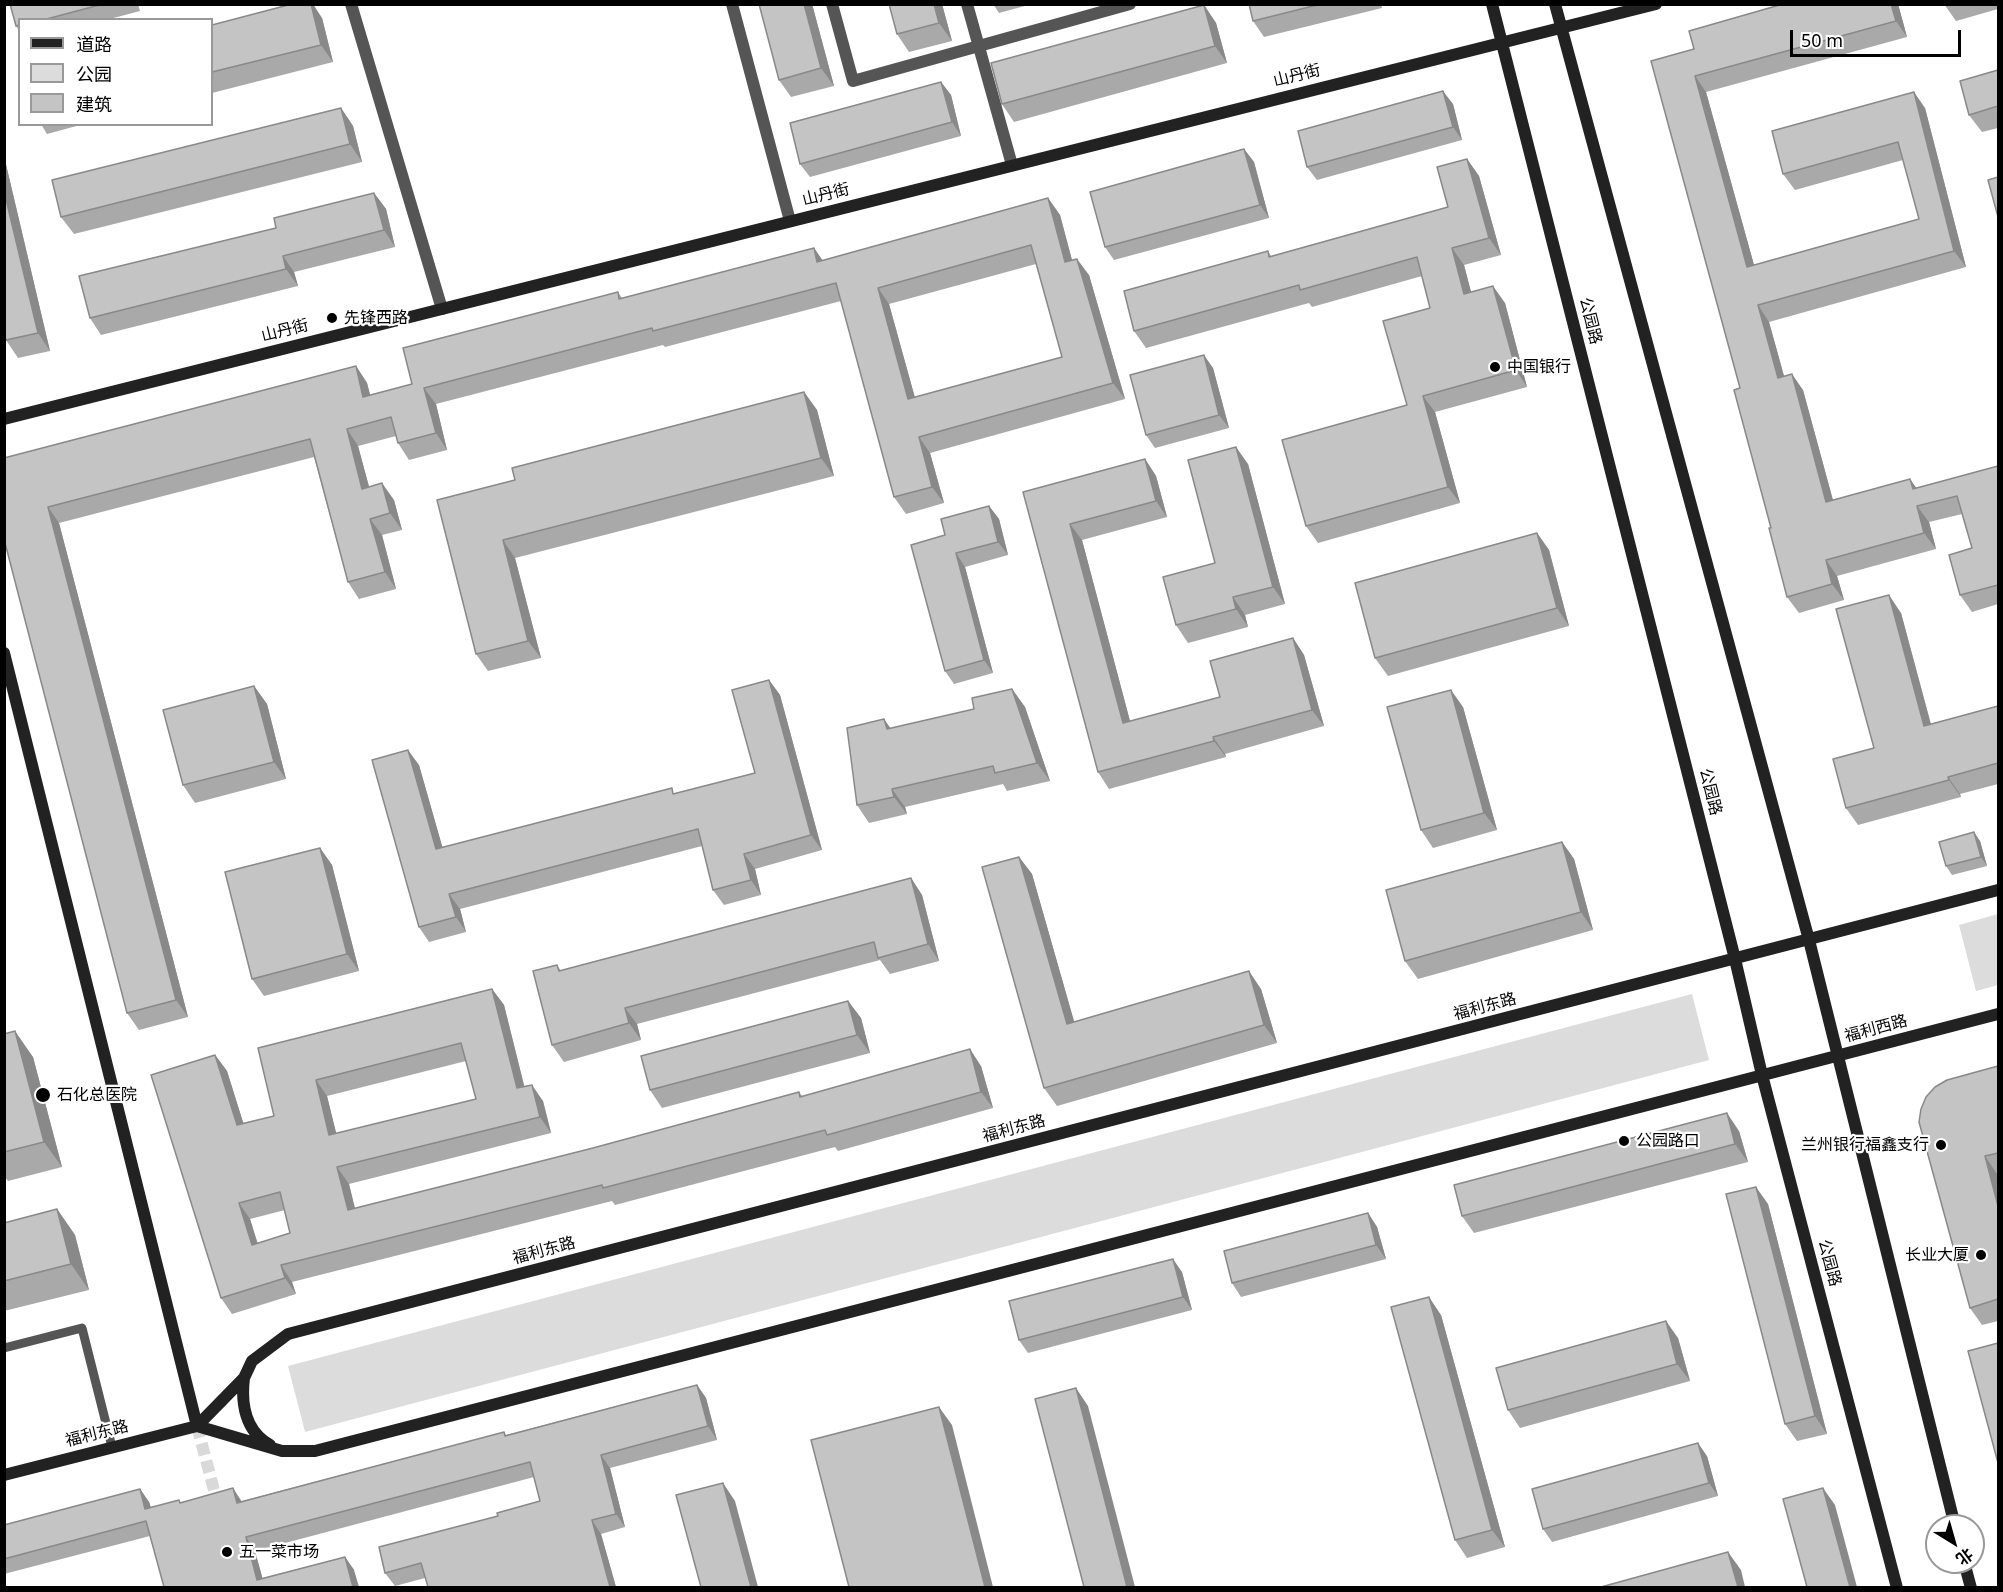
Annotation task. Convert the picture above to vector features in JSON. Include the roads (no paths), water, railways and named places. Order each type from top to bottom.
[{"type":"street","points":[[351,4],[442,309]]},
{"type":"street","points":[[732,4],[790,221]]},
{"type":"street","points":[[832,4],[853,81],[1130,4]]},
{"type":"street","points":[[968,4],[1011,165]]},
{"type":"street","name":"公园路","points":[[1492,4],[1735,959],[1762,1075],[1897,1587]]},
{"type":"street","points":[[1555,4],[1809,940],[1952,1514]]},
{"type":"street","name":"山丹街","points":[[4,419],[1656,4]]},
{"type":"street","points":[[4,653],[197,1426],[282,1451],[315,1451],[1762,1075]]},
{"type":"street","points":[[1809,940],[1998,890]]},
{"type":"street","name":"福利东路","points":[[4,1475],[197,1426],[244,1378],[252,1361],[288,1334],[1809,940]]},
{"type":"street","name":"福利西路","points":[[1762,1075],[1998,1014]]},
{"type":"street","points":[[244,1378],[242,1395],[245,1413],[253,1430],[266,1442],[282,1451]]},
{"type":"lane","points":[[4,1348],[82,1328],[112,1447]]},
{"type":"tunnel","points":[[197,1426],[219,1509]]},
{"type":"place","name":"先锋西路","points":[[332,318]]},
{"type":"place","name":"中国银行","points":[[1495,367]]},
{"type":"place","name":"石化总医院","points":[[43,1095]]},
{"type":"place","name":"公园路口","points":[[1624,1141]]},
{"type":"place","name":"兰州银行福鑫支行","points":[[1941,1145]]},
{"type":"place","name":"长业大厦","points":[[1981,1255]]},
{"type":"place","name":"五一菜市场","points":[[227,1552]]}]
